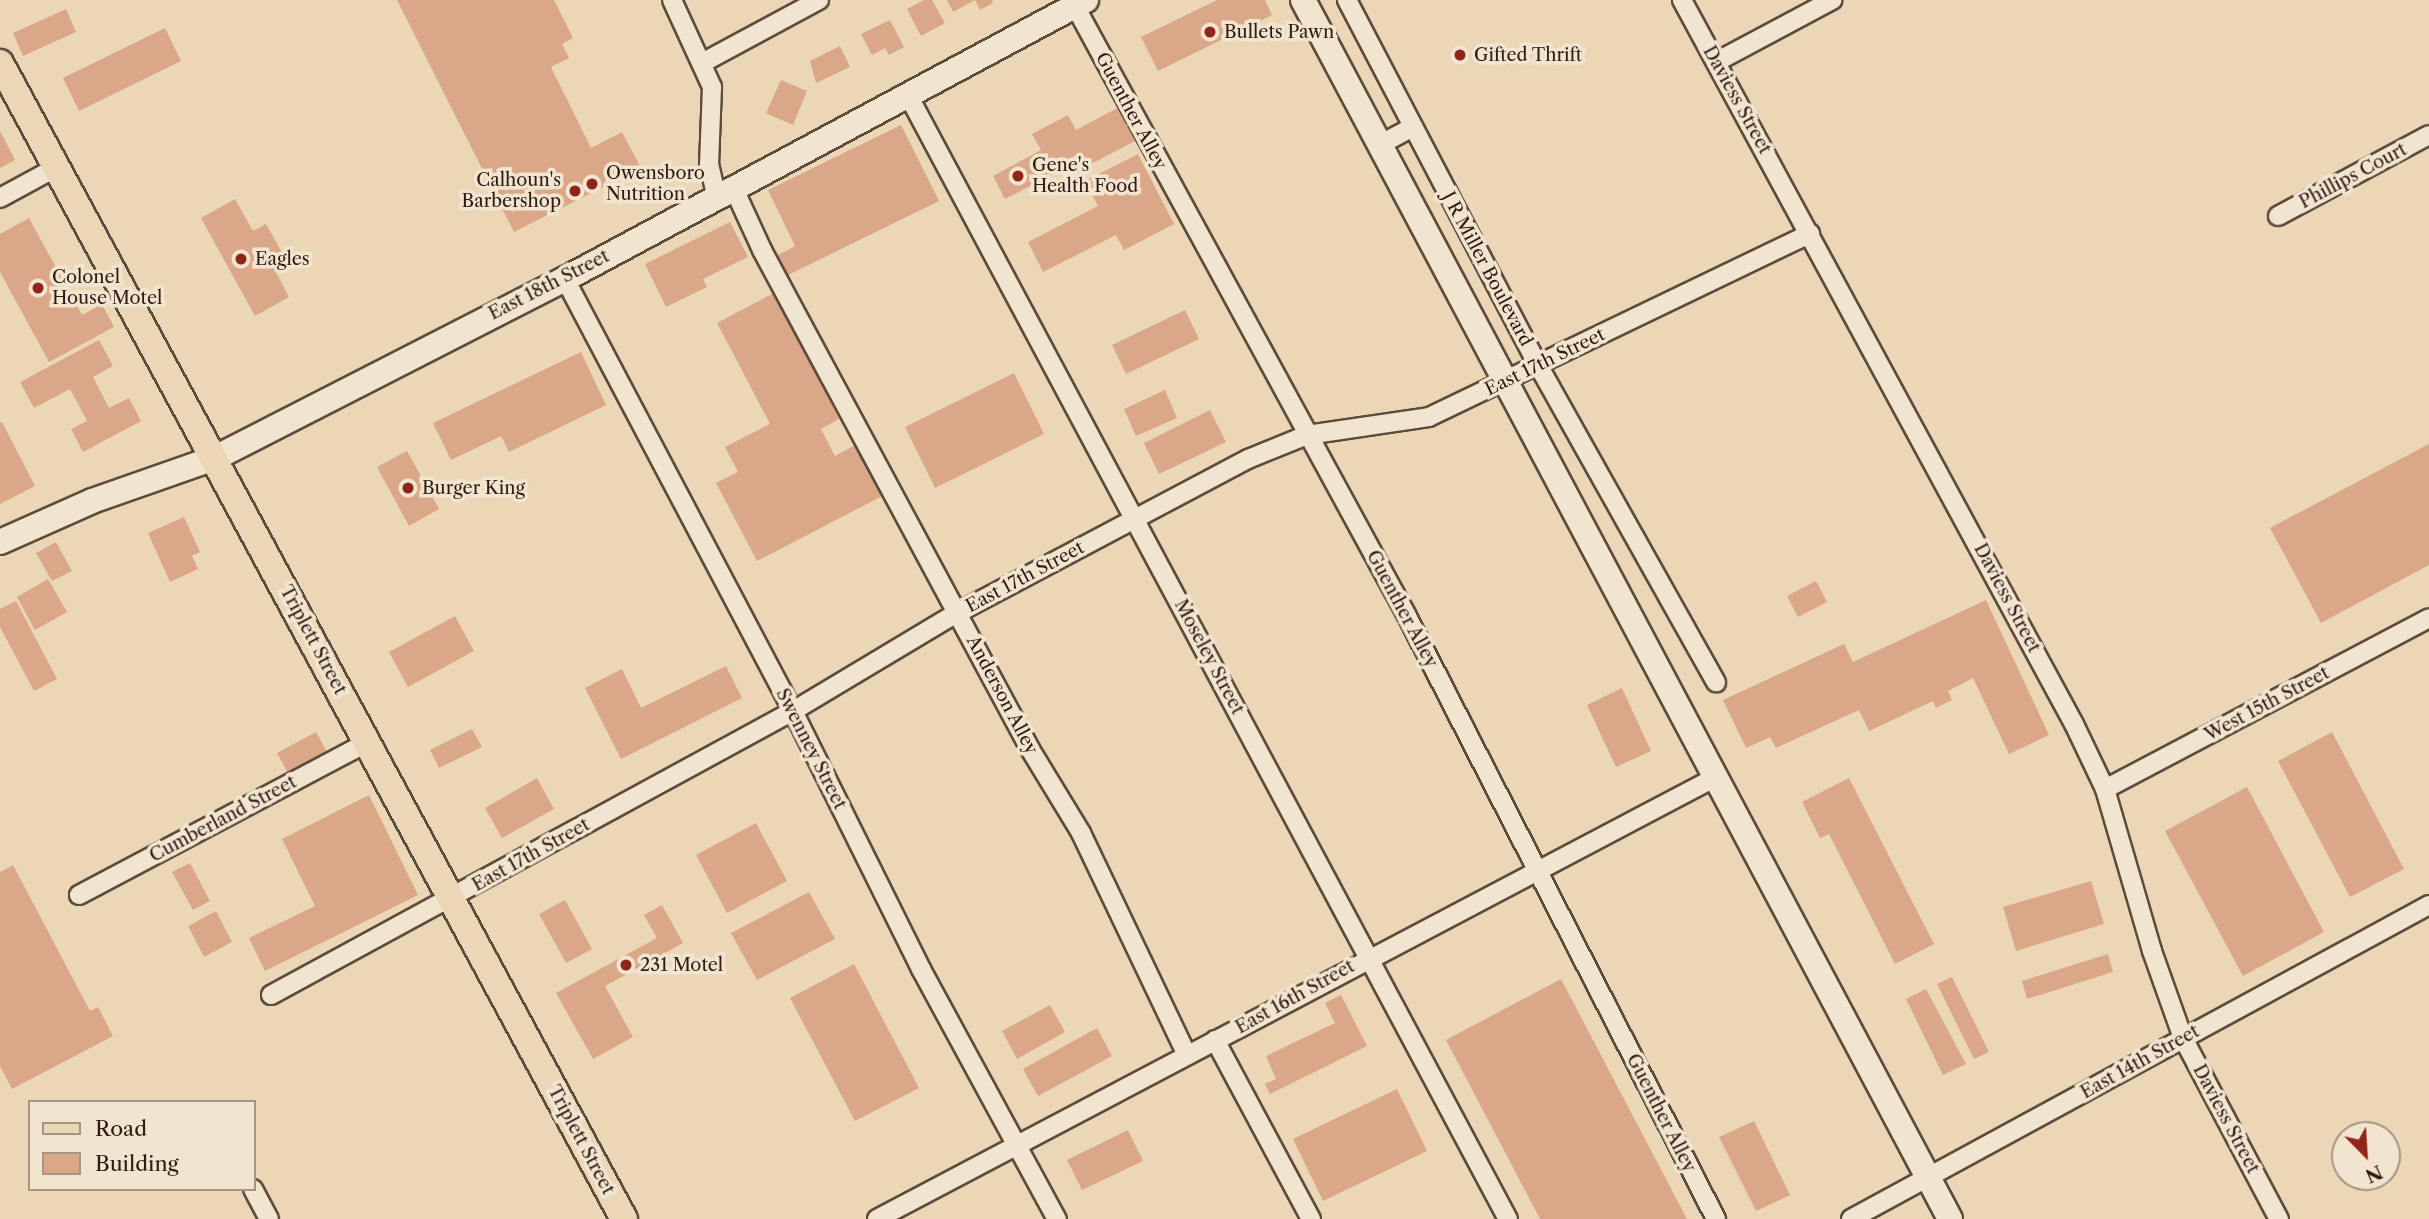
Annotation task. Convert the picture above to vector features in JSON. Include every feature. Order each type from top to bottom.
[{"type":"main road","name":"Triplett Street","points":[[0,63],[624,1219]]},
{"type":"street","name":"Anderson Alley","points":[[672,0],[712,88],[709,164],[762,250],[1030,749],[1082,833],[1187,1055]]},
{"type":"street","points":[[702,63],[819,0]]},
{"type":"street","points":[[1303,0],[1950,1219]]},
{"type":"street","name":"J R Miller Boulevard","points":[[1347,0],[1411,128],[1538,365],[1716,682]]},
{"type":"street","name":"Daviess Street","points":[[1682,0],[1810,234],[2105,789],[2152,951],[2183,1038],[2279,1219]]},
{"type":"street","points":[[1716,61],[1832,0]]},
{"type":"street","name":"East 18th Street","points":[[0,542],[92,501],[215,458],[565,279],[1080,3]]},
{"type":"street","name":"Guenther Alley","points":[[1080,3],[1307,435],[1407,616],[1716,1219]]},
{"type":"street","name":"Moseley Street","points":[[908,95],[1508,1219]]},
{"type":"street","points":[[1381,144],[1411,128]]},
{"type":"street","name":"Phillips Court","points":[[2278,216],[2429,135]]},
{"type":"street","points":[[0,198],[57,167]]},
{"type":"street","name":"East 17th Street","points":[[271,995],[793,711],[957,613],[1248,459],[1307,435],[1429,416],[1810,234]]},
{"type":"street","name":"Swenney Street","points":[[565,279],[793,711],[921,969],[1057,1219]]},
{"type":"street","name":"West 15th Street","points":[[2105,789],[2429,618]]},
{"type":"street","name":"Cumberland Street","points":[[79,895],[368,742]]},
{"type":"street","name":"East 16th Street","points":[[877,1219],[1369,956],[1714,778]]},
{"type":"street","name":"East 14th Street","points":[[1851,1219],[2429,905]]},
{"type":"street","points":[[1215,1040],[1311,1219]]},
{"type":"street","points":[[254,1191],[269,1219]]},
{"type":"building","points":[[397,0],[554,0],[573,38],[562,44],[569,58],[551,67],[591,148],[622,132],[641,168],[514,232]]},
{"type":"building","points":[[924,0],[932,0],[945,23],[921,36],[907,9]]},
{"type":"building","points":[[947,0],[975,0],[953,12]]},
{"type":"building","points":[[975,0],[992,0],[993,3],[980,10]]},
{"type":"building","points":[[1217,0],[1265,0],[1272,15],[1158,71],[1141,37]]},
{"type":"building","points":[[66,9],[76,32],[23,56],[13,33]]},
{"type":"building","points":[[890,20],[904,47],[889,55],[885,48],[872,55],[861,34]]},
{"type":"building","points":[[165,28],[181,61],[79,111],[63,78]]},
{"type":"building","points":[[840,46],[850,67],[816,83],[810,61]]},
{"type":"building","points":[[781,80],[807,91],[793,125],[766,113]]},
{"type":"building","points":[[1121,106],[1139,139],[1087,166],[1080,153],[1069,159],[1072,164],[1005,199],[993,176],[1041,150],[1032,134],[1068,115],[1076,130]]},
{"type":"building","points":[[901,125],[939,201],[788,275],[778,255],[795,246],[768,190]]},
{"type":"building","points":[[0,131],[15,160],[0,168]]},
{"type":"building","points":[[1138,154],[1174,224],[1124,250],[1116,235],[1043,272],[1028,242],[1098,206],[1085,181]]},
{"type":"building","points":[[235,199],[253,231],[266,224],[285,258],[272,265],[289,297],[255,316],[201,218]]},
{"type":"building","name":"Colonel House Motel","points":[[29,218],[82,315],[102,304],[114,327],[49,362],[0,272],[0,234]]},
{"type":"building","points":[[730,222],[748,257],[703,279],[707,287],[666,307],[645,264]]},
{"type":"building","points":[[774,293],[839,419],[821,429],[835,456],[861,442],[888,493],[757,561],[716,483],[738,472],[725,447],[770,424],[717,323]]},
{"type":"building","points":[[1185,310],[1199,339],[1126,374],[1112,345]]},
{"type":"building","points":[[99,340],[113,366],[93,377],[109,408],[129,398],[141,421],[83,452],[71,429],[87,421],[70,389],[34,408],[20,382]]},
{"type":"building","points":[[581,352],[606,405],[509,452],[501,436],[451,460],[433,423]]},
{"type":"building","points":[[1014,373],[1044,434],[935,488],[905,427]]},
{"type":"building","points":[[1165,390],[1177,418],[1136,436],[1124,409]]},
{"type":"building","points":[[1210,410],[1226,442],[1159,474],[1144,443]]},
{"type":"building","points":[[2,422],[35,486],[0,504],[0,423]]},
{"type":"building","points":[[2429,444],[2429,565],[2321,623],[2270,528]]},
{"type":"building","name":"Burger King","points":[[407,451],[439,509],[409,526],[377,467]]},
{"type":"building","points":[[184,517],[200,552],[192,556],[198,569],[170,582],[148,533]]},
{"type":"building","points":[[56,542],[72,571],[52,581],[36,553]]},
{"type":"building","points":[[48,579],[67,612],[35,630],[17,597]]},
{"type":"building","points":[[1816,581],[1827,602],[1798,617],[1787,596]]},
{"type":"building","points":[[1986,600],[2049,735],[2009,754],[1973,678],[1948,691],[1952,700],[1936,708],[1933,701],[1869,731],[1859,710],[1776,748],[1770,737],[1746,748],[1723,700],[1844,644],[1853,662]]},
{"type":"building","points":[[16,601],[57,679],[34,691],[0,627],[0,609]]},
{"type":"building","points":[[455,616],[474,651],[408,687],[389,652]]},
{"type":"building","points":[[726,666],[742,698],[621,759],[585,688],[622,669],[641,708]]},
{"type":"building","points":[[1622,688],[1651,751],[1616,767],[1587,705]]},
{"type":"building","points":[[472,729],[482,747],[439,768],[430,750]]},
{"type":"building","points":[[316,732],[327,752],[288,773],[277,753]]},
{"type":"building","points":[[2332,732],[2404,869],[2350,897],[2278,761]]},
{"type":"building","points":[[537,778],[554,809],[502,838],[485,808]]},
{"type":"building","points":[[1849,778],[1934,944],[1895,964],[1829,834],[1820,838],[1802,802]]},
{"type":"building","points":[[2247,787],[2324,932],[2243,976],[2165,831]]},
{"type":"building","points":[[369,795],[418,895],[265,971],[249,938],[315,906],[282,839]]},
{"type":"building","points":[[756,823],[787,881],[727,913],[696,855]]},
{"type":"building","points":[[190,863],[210,901],[193,910],[172,872]]},
{"type":"building","points":[[13,865],[90,1011],[98,1007],[113,1036],[12,1089],[0,1066],[0,872]]},
{"type":"building","points":[[2091,881],[2104,924],[2016,951],[2003,907]]},
{"type":"building","points":[[809,892],[835,939],[757,980],[731,933]]},
{"type":"building","points":[[565,900],[592,949],[566,963],[539,914]]},
{"type":"building","name":"231 Motel","points":[[662,905],[683,943],[605,986],[633,1037],[593,1059],[556,993],[657,938],[644,915]]},
{"type":"building","points":[[216,911],[232,942],[204,957],[188,926]]},
{"type":"building","points":[[2108,954],[2113,972],[2027,999],[2022,981]]},
{"type":"building","points":[[854,964],[919,1088],[855,1121],[790,998]]},
{"type":"building","points":[[1952,977],[1989,1052],[1974,1059],[1937,984]]},
{"type":"building","points":[[1561,979],[1687,1219],[1540,1219],[1446,1040]]},
{"type":"building","points":[[1926,989],[1966,1064],[1943,1075],[1906,999]]},
{"type":"building","points":[[1341,995],[1367,1046],[1270,1094],[1265,1084],[1276,1079],[1266,1056],[1335,1023],[1325,1003]]},
{"type":"building","points":[[1050,1005],[1065,1032],[1017,1059],[1002,1031]]},
{"type":"building","points":[[1097,1028],[1112,1056],[1038,1096],[1023,1069]]},
{"type":"building","points":[[1397,1089],[1427,1151],[1323,1201],[1293,1139]]},
{"type":"building","points":[[1754,1121],[1790,1195],[1756,1211],[1719,1137]]},
{"type":"building","points":[[1128,1130],[1143,1161],[1082,1190],[1067,1160]]},
{"type":"place","name":"Bullets Pawn","points":[[1210,32]]},
{"type":"place","name":"Gifted Thrift","points":[[1460,55]]},
{"type":"place","name":"Gene's Health Food","points":[[1018,176]]},
{"type":"place","name":"Owensboro Nutrition","points":[[592,184]]},
{"type":"place","name":"Calhoun's Barbershop","points":[[575,191]]},
{"type":"place","name":"Eagles","points":[[241,259]]},
{"type":"place","name":"Colonel House Motel","points":[[38,288]]},
{"type":"place","name":"Burger King","points":[[408,488]]},
{"type":"place","name":"231 Motel","points":[[626,965]]}]
